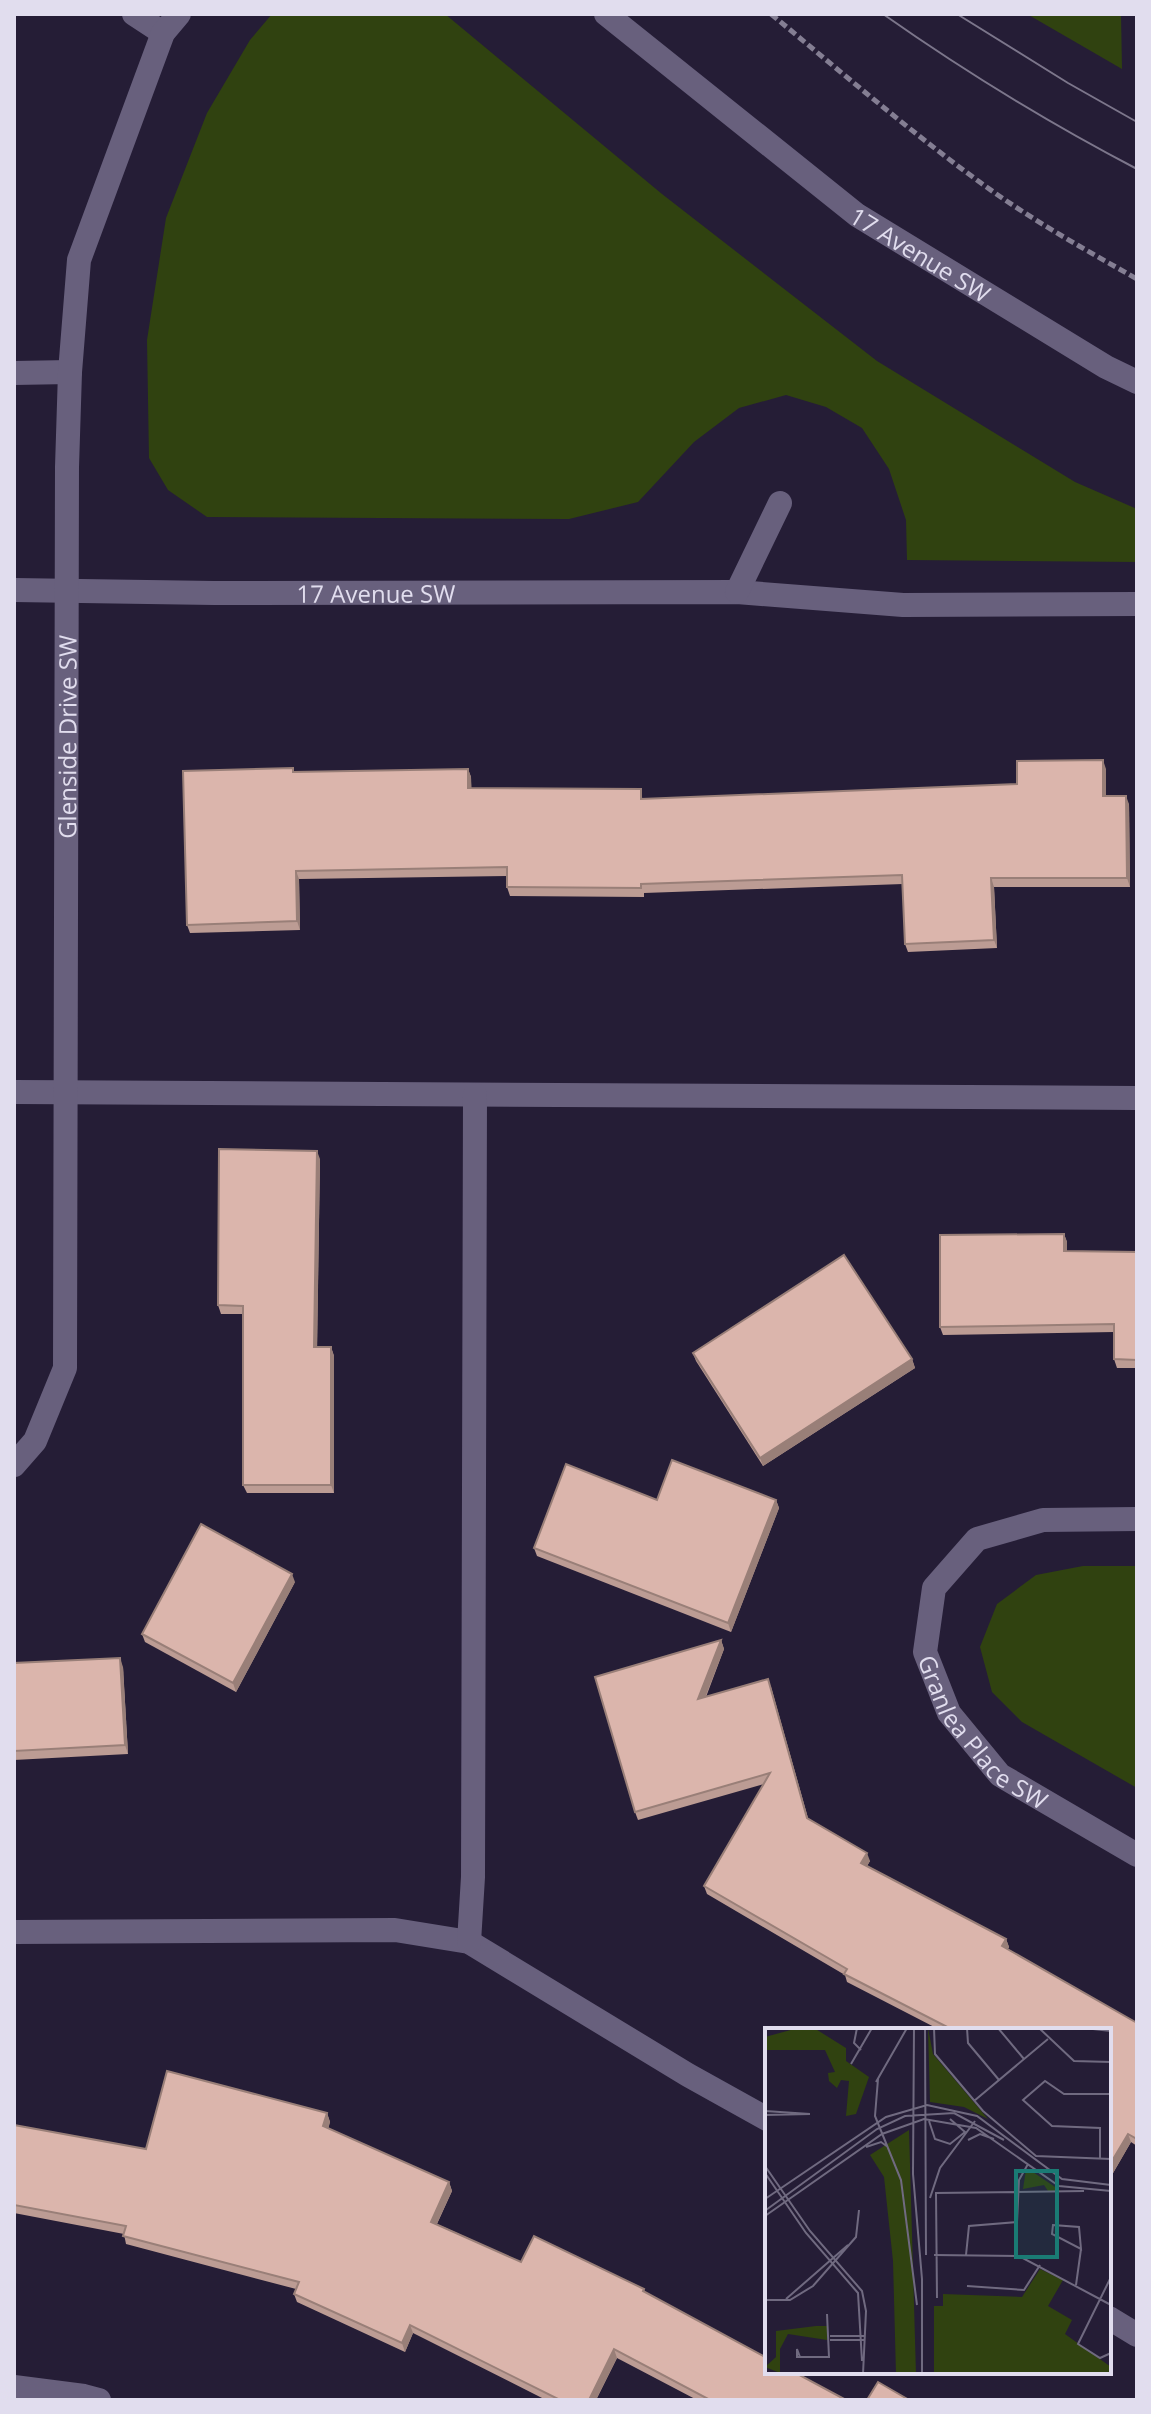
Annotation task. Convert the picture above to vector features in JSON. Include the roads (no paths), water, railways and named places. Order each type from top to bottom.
[{"type":"street","points":[[134,14],[171,23]]},
{"type":"street","name":"17 Avenue SW","points":[[606,14],[857,215],[1106,367],[1137,382]]},
{"type":"street","name":"Glenside Drive SW","points":[[14,1465],[35,1441],[65,1368],[65,590],[70,372],[79,260],[171,23]]},
{"type":"street","points":[[14,373],[70,372]]},
{"type":"street","points":[[737,592],[780,503]]},
{"type":"street","name":"17 Avenue SW","points":[[14,590],[214,593],[737,592],[903,605],[1137,604]]},
{"type":"street","points":[[14,1092],[1137,1098]]},
{"type":"street","points":[[469,1942],[473,1877],[475,1095]]},
{"type":"street","name":"Granlea Place SW","points":[[1137,1519],[1043,1520],[977,1539],[934,1588],[925,1652],[949,1713],[1000,1775],[1137,1855]]},
{"type":"street","points":[[14,1932],[395,1930],[469,1942],[688,2075],[765,2118]]},
{"type":"street","points":[[1111,2319],[1137,2335]]},
{"type":"street","points":[[14,2387],[99,2400]]},
{"type":"tram line","points":[[883,14],[1007,96],[1137,169]]},
{"type":"tram line","points":[[957,14],[1137,122]]}]
